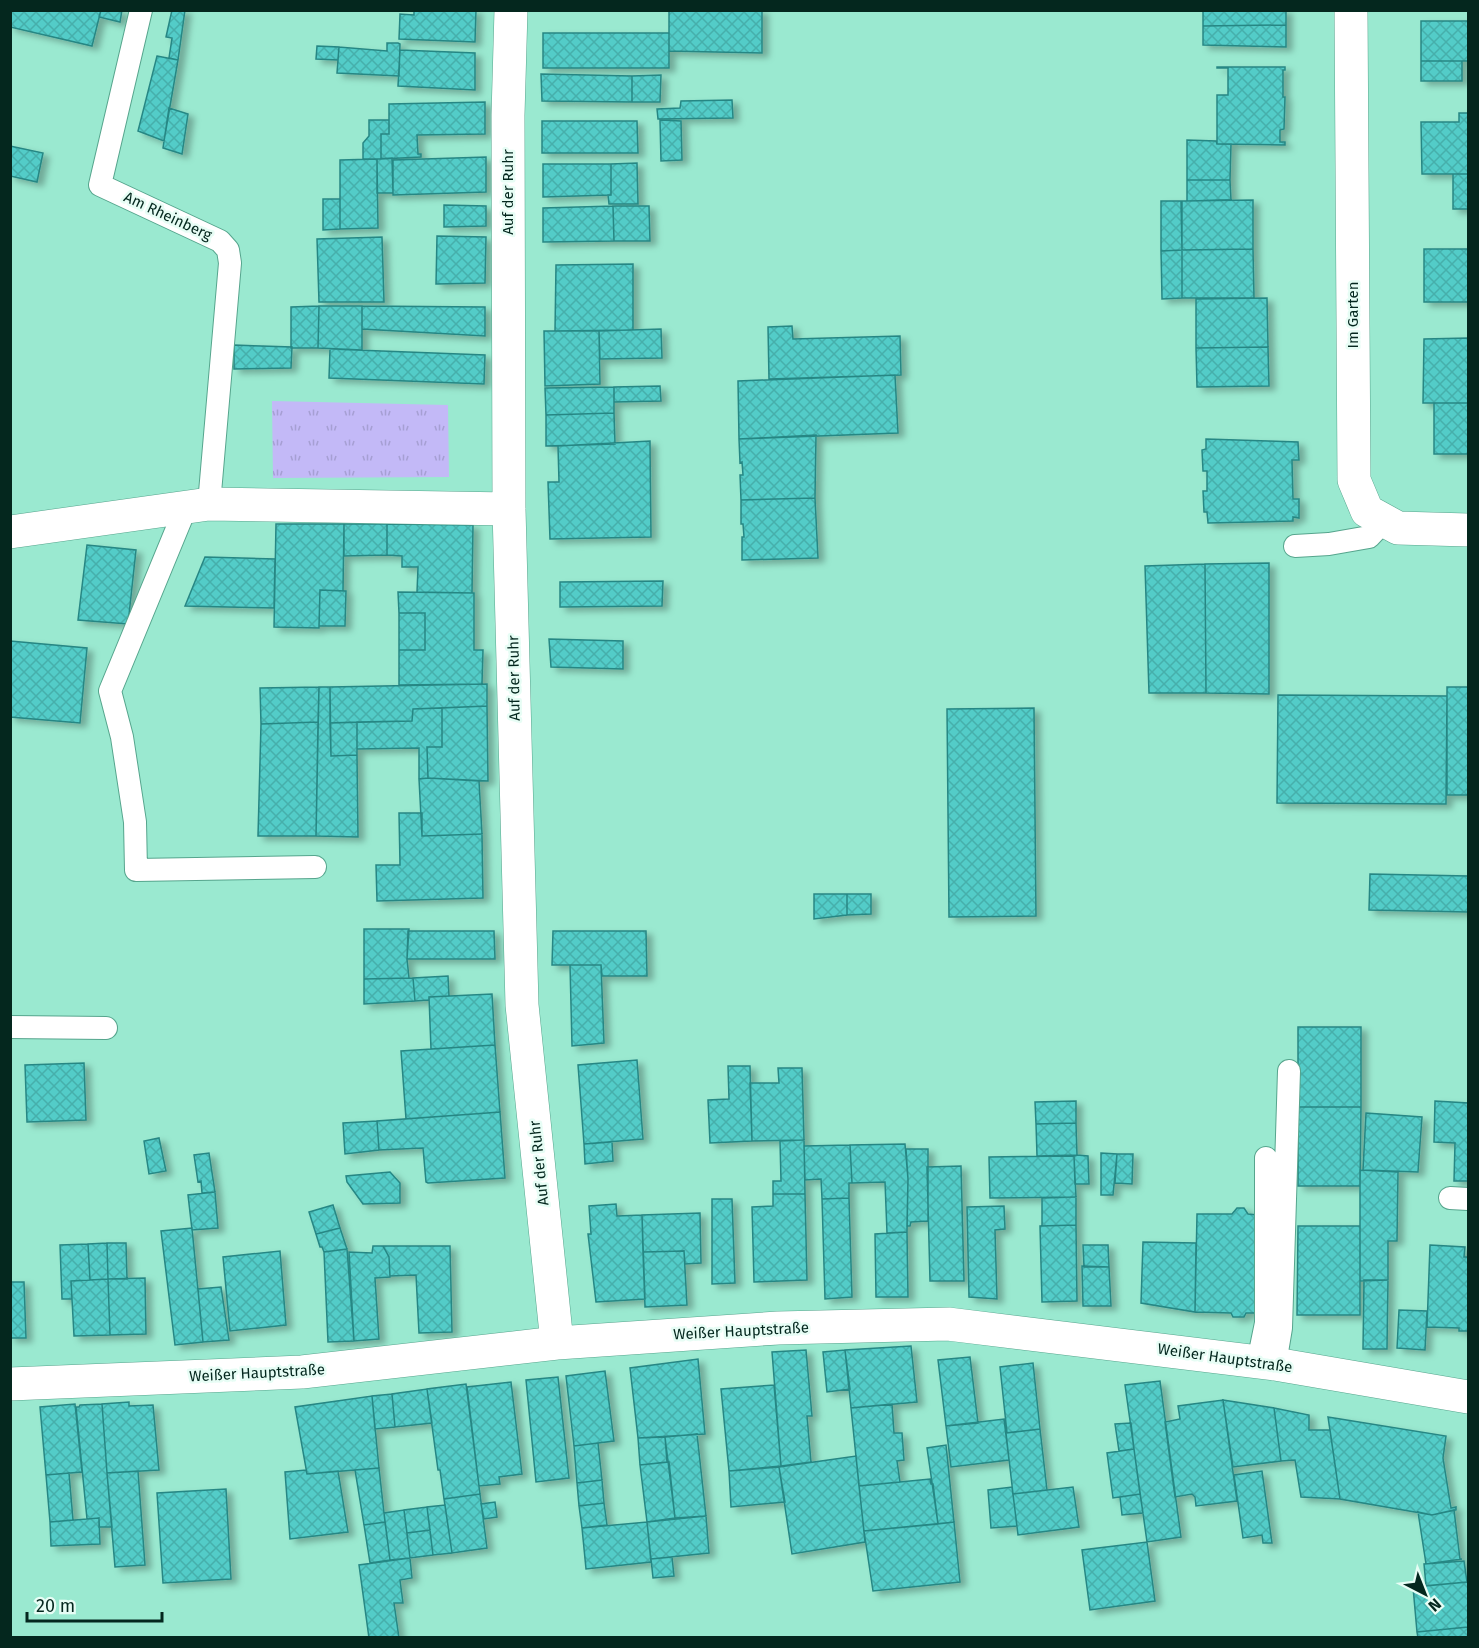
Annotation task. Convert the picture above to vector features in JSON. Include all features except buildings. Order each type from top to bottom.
[{"type":"street","name":"Auf der Ruhr","points":[[511,10],[508,115],[509,509],[522,1005],[558,1343]]},
{"type":"street","name":"Im Garten","points":[[1351,10],[1354,480],[1367,511],[1398,528],[1468,530]]},
{"type":"street","points":[[10,532],[198,506],[509,509]]},
{"type":"street","name":"Weißer Hauptstraße","points":[[10,1384],[302,1372],[558,1343],[778,1328],[948,1324],[1267,1363],[1468,1397]]},
{"type":"lane","name":"Am Rheinberg","points":[[141,10],[100,185],[220,241],[228,250],[230,263],[198,506]]},
{"type":"lane","points":[[198,506],[110,691],[122,737],[135,822],[136,870],[315,867]]},
{"type":"lane","points":[[1295,546],[1329,544],[1369,537],[1384,520]]},
{"type":"lane","points":[[10,1027],[106,1028]]},
{"type":"lane","points":[[1267,1363],[1281,1328],[1289,1071]]},
{"type":"lane","points":[[1266,1158],[1267,1363]]},
{"type":"green space","points":[[272,401],[448,405],[449,477],[273,478]]}]
